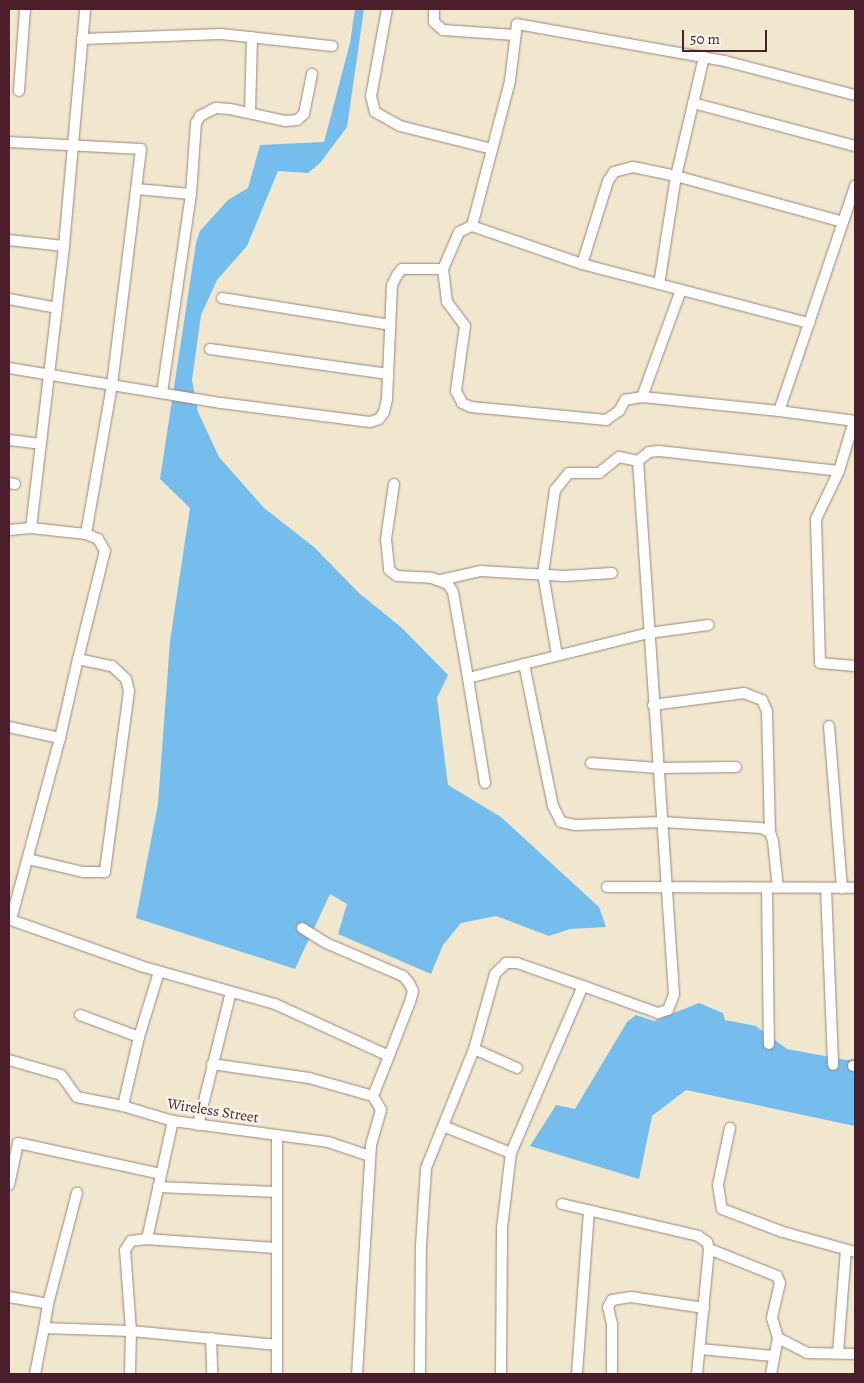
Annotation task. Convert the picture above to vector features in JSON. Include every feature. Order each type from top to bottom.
[{"type":"street","points":[[19,90],[25,9]]},
{"type":"street","points":[[30,528],[64,246],[84,9]]},
{"type":"street","points":[[388,9],[372,96],[374,112],[400,126],[492,149]]},
{"type":"street","points":[[434,9],[434,22],[443,30],[515,35]]},
{"type":"street","points":[[472,226],[510,81],[517,24],[704,57],[855,95]]},
{"type":"street","points":[[82,38],[221,34],[332,46]]},
{"type":"street","points":[[250,113],[252,38]]},
{"type":"street","points":[[659,284],[676,176],[704,57]]},
{"type":"street","points":[[162,393],[191,194],[196,123],[200,116],[216,108],[291,122],[301,118],[312,74]]},
{"type":"street","points":[[693,104],[855,146]]},
{"type":"street","points":[[9,142],[141,149],[112,385],[86,534]]},
{"type":"street","points":[[582,264],[608,181],[614,172],[633,167],[676,176],[843,222]]},
{"type":"street","points":[[779,411],[855,186]]},
{"type":"street","points":[[136,189],[191,194]]},
{"type":"street","points":[[809,323],[582,264],[472,226],[458,232],[443,269],[448,302],[465,326],[456,381],[457,397],[462,403],[471,407],[597,420],[614,416],[625,400],[642,396],[855,421],[839,471],[816,519],[820,663],[855,666]]},
{"type":"street","points":[[9,240],[64,246]]},
{"type":"street","points":[[9,368],[162,393],[370,422],[378,419],[384,412],[388,374],[392,285],[402,269],[443,269]]},
{"type":"street","points":[[642,396],[681,290]]},
{"type":"street","points":[[222,298],[390,325]]},
{"type":"street","points":[[9,299],[57,308]]},
{"type":"street","points":[[210,350],[388,374]]},
{"type":"street","points":[[9,440],[40,444]]},
{"type":"street","points":[[638,461],[649,452],[659,451],[839,471]]},
{"type":"street","points":[[557,656],[543,574],[555,490],[559,481],[569,473],[599,473],[619,457],[638,461]]},
{"type":"street","points":[[420,1374],[425,1176],[474,1049],[500,966],[517,963],[644,1010],[658,1013],[668,1010],[674,994],[638,461]]},
{"type":"street","points":[[394,484],[386,539],[389,570],[397,576],[441,580],[481,571],[543,574],[612,573]]},
{"type":"street","points":[[9,530],[30,528],[86,534],[98,539],[105,552],[60,738],[10,924],[159,972],[275,1004],[389,1056]]},
{"type":"street","points":[[441,580],[448,584],[453,592],[485,783]]},
{"type":"street","points":[[468,678],[649,633],[708,625]]},
{"type":"street","points":[[28,859],[83,872],[105,872],[129,691],[122,672],[112,666],[78,659]]},
{"type":"street","points":[[524,664],[553,806],[561,822],[575,825],[662,822],[747,826],[770,832]]},
{"type":"street","points":[[653,705],[744,693],[762,700],[767,711],[770,832],[777,861],[778,888]]},
{"type":"street","points":[[828,726],[842,888]]},
{"type":"street","points":[[9,727],[60,738]]},
{"type":"street","points":[[590,763],[658,768],[736,767]]},
{"type":"street","points":[[607,887],[855,888]]},
{"type":"street","points":[[767,888],[769,1044]]},
{"type":"street","points":[[826,888],[833,1065]]},
{"type":"street","points":[[302,928],[326,943],[403,976],[413,991],[373,1096]]},
{"type":"street","points":[[124,1106],[139,1037],[159,972]]},
{"type":"street","points":[[502,1374],[502,1228],[511,1153],[583,986]]},
{"type":"street","points":[[198,1125],[231,992]]},
{"type":"street","points":[[80,1014],[139,1037]]},
{"type":"street","points":[[474,1049],[517,1068]]},
{"type":"street","name":"Wireless Street","points":[[9,1060],[61,1075],[77,1097],[124,1106],[173,1121],[328,1142],[370,1156]]},
{"type":"street","points":[[212,1064],[309,1078],[373,1096],[381,1110],[370,1156],[357,1374]]},
{"type":"street","points":[[147,1239],[173,1121]]},
{"type":"street","points":[[443,1126],[511,1153]]},
{"type":"street","points":[[730,1128],[718,1185],[722,1209],[783,1232],[851,1251],[838,1353]]},
{"type":"street","points":[[277,1136],[275,1248],[277,1374]]},
{"type":"street","points":[[9,1185],[13,1141],[161,1174]]},
{"type":"street","points":[[158,1186],[276,1192]]},
{"type":"street","points":[[35,1374],[48,1304],[77,1193]]},
{"type":"street","points":[[562,1204],[698,1236],[707,1242],[709,1249],[697,1374]]},
{"type":"street","points":[[577,1374],[589,1210]]},
{"type":"street","points":[[130,1374],[131,1331],[125,1250],[130,1240],[147,1239],[275,1248]]},
{"type":"street","points":[[709,1249],[780,1278],[772,1318],[778,1338],[773,1356],[772,1374]]},
{"type":"street","points":[[9,1296],[48,1304]]},
{"type":"street","points":[[612,1374],[612,1324],[608,1307],[612,1300],[631,1297],[704,1308]]},
{"type":"street","points":[[44,1328],[131,1331],[277,1345]]},
{"type":"street","points":[[211,1338],[212,1374]]},
{"type":"street","points":[[778,1338],[807,1353],[855,1354]]},
{"type":"street","points":[[700,1349],[773,1356]]},
{"type":"water","points":[[355,9],[364,9],[347,127],[320,163],[308,173],[278,171],[247,246],[217,280],[201,315],[192,380],[198,412],[219,457],[264,508],[314,547],[359,593],[402,628],[448,675],[437,698],[448,785],[501,817],[599,907],[606,927],[570,929],[549,936],[496,916],[461,923],[443,945],[431,974],[338,934],[347,904],[330,894],[295,969],[136,918],[158,804],[170,641],[190,508],[160,479],[196,243],[200,231],[228,200],[248,188],[260,145],[324,142],[350,43]]},
{"type":"water","points":[[699,1003],[723,1013],[725,1020],[756,1026],[787,1049],[846,1060],[855,1059],[855,1126],[686,1090],[652,1116],[639,1179],[530,1146],[556,1105],[575,1109],[627,1022],[636,1015],[654,1021]]}]
